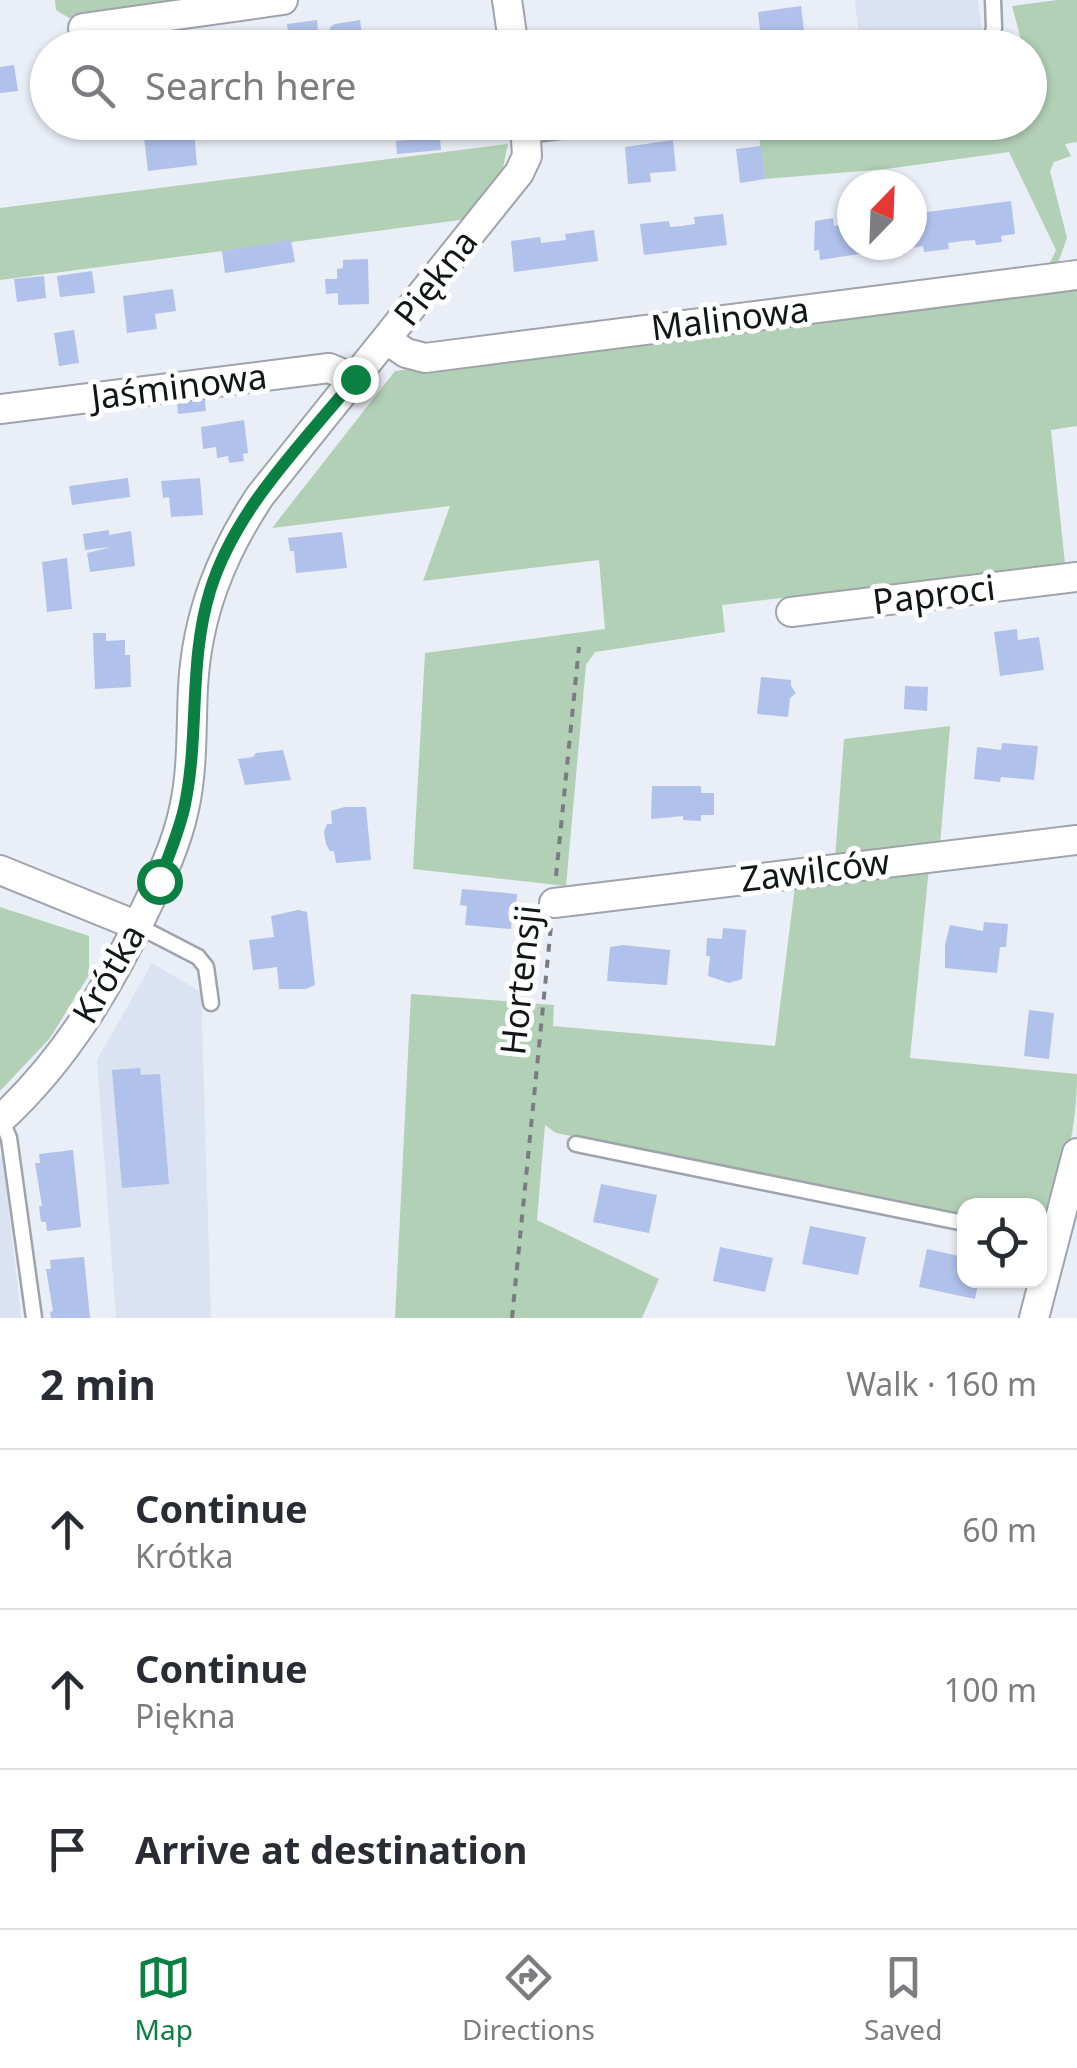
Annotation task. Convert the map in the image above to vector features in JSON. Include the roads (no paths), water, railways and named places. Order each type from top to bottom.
[{"type":"street","points":[[83,28],[283,0]]},
{"type":"street","points":[[507,0],[511,30]]},
{"type":"street","name":"Piękna","points":[[193,687],[197,646],[210,590],[228,546],[260,496],[518,173],[527,156],[526,140]]},
{"type":"street","name":"Malinowa","points":[[387,340],[406,353],[425,358],[1077,275]]},
{"type":"street","name":"Jaśminowa","points":[[0,409],[329,368],[355,379]]},
{"type":"street","name":"Paproci","points":[[791,612],[1077,577]]},
{"type":"street","name":"Krótka","points":[[1,1119],[37,1084],[88,1017],[165,867],[184,808],[193,687]]},
{"type":"street","name":"Zawilców","points":[[554,903],[1077,840]]},
{"type":"street","points":[[0,870],[138,926]]},
{"type":"street","points":[[1047,1240],[1077,1152]]},
{"type":"street","points":[[1034,1318],[1039,1288]]},
{"type":"lane","points":[[993,30],[994,0]]},
{"type":"lane","points":[[138,926],[198,956],[206,967],[211,1003]]},
{"type":"lane","points":[[1,1119],[9,1138],[34,1318]]},
{"type":"lane","points":[[576,1144],[957,1223]]}]
